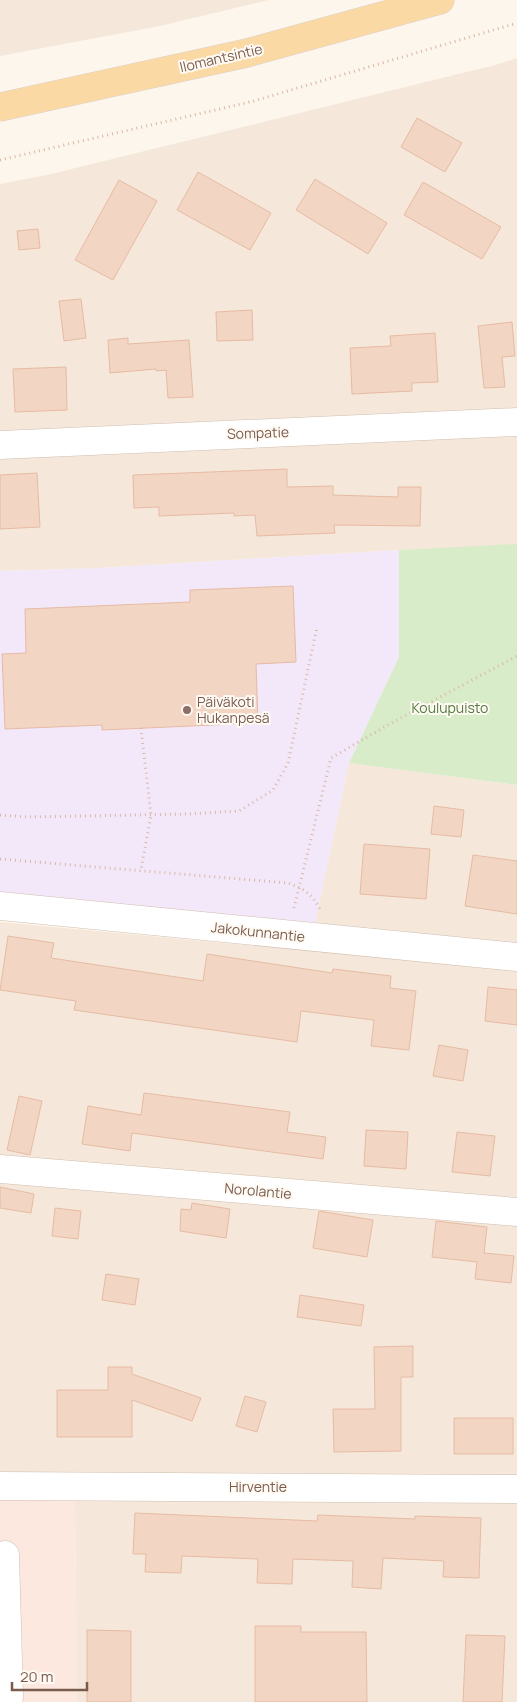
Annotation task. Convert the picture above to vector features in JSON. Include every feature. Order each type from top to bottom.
[{"type":"main road","name":"Ilomantsintie","points":[[0,107],[247,53],[440,0]]},
{"type":"street","name":"Sompatie","points":[[0,445],[517,422]]},
{"type":"street","name":"Jakokunnantie","points":[[0,906],[517,958]]},
{"type":"street","name":"Norolantie","points":[[0,1169],[517,1212]]},
{"type":"street","name":"Hirventie","points":[[0,1486],[517,1489]]},
{"type":"street","points":[[0,1697],[9,1697],[5,1555]]},
{"type":"path","points":[[0,160],[254,101],[517,24]]},
{"type":"path","points":[[0,815],[28,817],[151,815],[239,811],[273,790],[288,763],[317,627]]},
{"type":"path","points":[[288,935],[331,758],[386,726],[517,656]]},
{"type":"path","points":[[141,728],[151,815],[141,870]]},
{"type":"path","points":[[0,859],[288,883],[299,887],[314,898],[323,915],[328,939]]},
{"type":"shaded area","points":[[0,0],[269,0],[160,26],[0,56]]},
{"type":"shaded area","points":[[517,58],[517,545],[399,550],[100,568],[0,571],[0,184],[51,174]]},
{"type":"shaded area","name":"Päiväkoti Hukanpesä","points":[[399,550],[399,657],[349,763],[315,924],[0,893],[0,571],[100,568]]},
{"type":"shaded area","points":[[349,763],[517,785],[517,1702],[77,1702],[75,1501],[0,1501],[0,922],[309,951]]},
{"type":"shaded area","points":[[75,1500],[77,1702],[0,1702],[0,1501]]},
{"type":"green space","name":"Koulupuisto","points":[[517,544],[517,785],[349,763],[399,657],[399,550]]},
{"type":"building","points":[[417,118],[462,143],[445,172],[401,147]]},
{"type":"building","points":[[198,172],[271,213],[250,250],[177,210]]},
{"type":"building","points":[[315,179],[387,223],[368,254],[296,210]]},
{"type":"building","points":[[119,180],[157,201],[113,280],[75,260]]},
{"type":"building","points":[[423,182],[501,227],[482,259],[404,215]]},
{"type":"building","points":[[38,229],[40,248],[19,250],[17,231]]},
{"type":"building","points":[[81,299],[86,338],[64,341],[59,301]]},
{"type":"building","points":[[252,310],[253,340],[217,341],[216,312]]},
{"type":"building","points":[[512,322],[515,356],[502,357],[505,387],[484,388],[478,326]]},
{"type":"building","points":[[435,333],[438,382],[412,383],[412,391],[352,394],[350,348],[391,346],[390,336]]},
{"type":"building","points":[[128,338],[128,344],[189,340],[193,397],[168,398],[166,370],[156,371],[156,369],[110,373],[108,340]]},
{"type":"building","points":[[66,367],[67,410],[15,412],[13,369]]},
{"type":"building","points":[[287,469],[287,487],[333,486],[333,495],[398,497],[398,487],[421,487],[420,526],[334,525],[335,533],[257,536],[255,515],[234,516],[234,513],[159,516],[159,507],[134,508],[133,475]]},
{"type":"building","points":[[37,473],[40,527],[0,529],[0,475]]},
{"type":"building","points":[[293,586],[296,662],[256,664],[258,723],[102,730],[102,725],[5,729],[2,654],[26,653],[25,609],[190,602],[190,590]]},
{"type":"building","points":[[434,806],[464,810],[461,837],[431,834]]},
{"type":"building","points":[[364,844],[430,849],[426,899],[360,894]]},
{"type":"building","points":[[473,855],[517,861],[517,914],[465,906]]},
{"type":"building","points":[[8,936],[54,943],[51,958],[203,981],[207,954],[332,973],[333,969],[391,976],[390,988],[416,991],[409,1050],[371,1046],[374,1020],[301,1011],[297,1042],[74,1010],[76,1001],[0,990]]},
{"type":"building","points":[[488,987],[517,990],[517,1025],[485,1021]]},
{"type":"building","points":[[439,1045],[468,1050],[463,1081],[433,1076]]},
{"type":"building","points":[[144,1093],[290,1112],[287,1132],[326,1137],[323,1159],[132,1133],[130,1151],[82,1144],[88,1106],[141,1115]]},
{"type":"building","points":[[19,1096],[42,1101],[30,1155],[7,1150]]},
{"type":"building","points":[[366,1130],[408,1132],[406,1169],[364,1166]]},
{"type":"building","points":[[457,1132],[495,1136],[490,1176],[452,1172]]},
{"type":"building","points":[[0,1187],[34,1194],[31,1213],[0,1208]]},
{"type":"building","points":[[192,1203],[230,1209],[226,1238],[180,1231],[181,1209],[191,1210]]},
{"type":"building","points":[[55,1208],[81,1211],[78,1239],[52,1236]]},
{"type":"building","points":[[319,1211],[373,1220],[367,1257],[313,1248]]},
{"type":"building","points":[[436,1221],[487,1227],[484,1253],[514,1256],[511,1283],[475,1279],[477,1262],[432,1257]]},
{"type":"building","points":[[106,1274],[139,1279],[135,1305],[102,1300]]},
{"type":"building","points":[[300,1295],[364,1305],[361,1326],[297,1317]]},
{"type":"building","points":[[413,1346],[413,1377],[401,1377],[401,1451],[334,1452],[333,1409],[375,1409],[374,1347]]},
{"type":"building","points":[[108,1367],[132,1367],[132,1374],[201,1398],[192,1421],[132,1400],[132,1437],[57,1437],[57,1390],[108,1390]]},
{"type":"building","points":[[245,1396],[266,1402],[257,1432],[236,1426]]},
{"type":"building","points":[[454,1418],[513,1418],[513,1454],[454,1454]]},
{"type":"building","points":[[135,1513],[317,1521],[318,1515],[415,1519],[415,1516],[481,1518],[479,1578],[443,1577],[444,1561],[383,1558],[381,1589],[352,1587],[353,1561],[293,1559],[292,1584],[257,1583],[258,1559],[182,1556],[181,1573],[145,1572],[146,1554],[133,1554]]},
{"type":"building","points":[[255,1626],[301,1626],[301,1632],[366,1632],[367,1702],[255,1702]]},
{"type":"building","points":[[87,1630],[131,1631],[131,1702],[87,1702]]},
{"type":"building","points":[[466,1635],[505,1636],[502,1702],[463,1702]]},
{"type":"place","name":"Päiväkoti Hukanpesä","points":[[187,710]]}]
